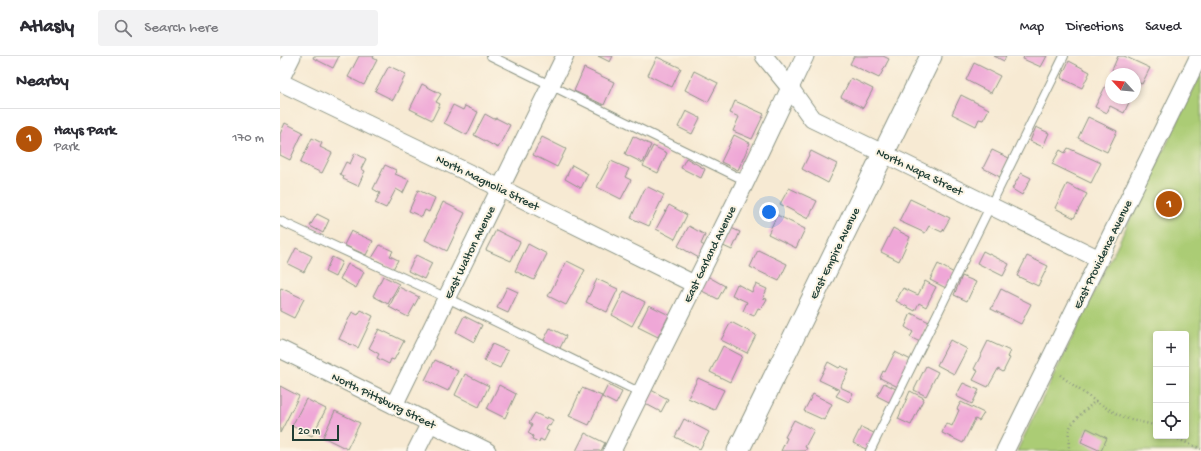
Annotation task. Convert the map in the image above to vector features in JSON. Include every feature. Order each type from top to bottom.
[{"type":"street","points":[[280,81],[292,56]]},
{"type":"street","name":"East Walton Avenue","points":[[394,405],[565,56]]},
{"type":"street","name":"North Napa Street","points":[[764,56],[790,88],[812,119],[1099,259]]},
{"type":"street","name":"East Garland Avenue","points":[[612,451],[746,181],[806,56]]},
{"type":"street","name":"East Empire Avenue","points":[[738,451],[931,56]]},
{"type":"street","name":"East Providence Avenue","points":[[1005,451],[1199,56]]},
{"type":"street","name":"North Magnolia Street","points":[[280,81],[694,284]]},
{"type":"street","name":"North Pittsburg Street","points":[[280,349],[487,451]]},
{"type":"street","points":[[416,451],[430,423]]},
{"type":"lane","points":[[491,56],[746,181]]},
{"type":"lane","points":[[870,451],[1064,56]]},
{"type":"lane","points":[[280,220],[447,298],[641,393]]},
{"type":"path","points":[[1058,373],[1095,401],[1126,418],[1153,425]]},
{"type":"path","points":[[1069,451],[1069,431],[1071,425],[1074,420],[1095,401]]},
{"type":"path","points":[[1178,439],[1201,449]]},
{"type":"green space","points":[[1201,74],[1201,451],[1017,451]]},
{"type":"building","points":[[314,56],[339,56],[333,68],[313,58]]},
{"type":"building","points":[[359,56],[374,56],[373,58],[377,60],[364,85],[348,77]]},
{"type":"building","points":[[598,56],[613,56],[610,62]]},
{"type":"building","points":[[854,56],[883,56],[889,59],[879,78],[850,64]]},
{"type":"building","points":[[994,56],[1006,56],[1004,61]]},
{"type":"building","points":[[1024,56],[1047,56],[1041,67],[1023,59]]},
{"type":"building","points":[[1118,56],[1124,56],[1150,68],[1142,84],[1141,68],[1113,68]]},
{"type":"building","points":[[657,57],[681,68],[672,87],[648,75]]},
{"type":"building","points":[[1069,61],[1090,72],[1082,88],[1061,78]]},
{"type":"building","points":[[974,63],[1000,76],[991,93],[966,80]]},
{"type":"building","points":[[389,66],[406,74],[393,100],[375,91]]},
{"type":"building","points":[[584,68],[614,82],[604,105],[574,91]]},
{"type":"building","points":[[694,71],[718,83],[708,102],[685,90]]},
{"type":"building","points":[[851,78],[873,89],[863,108],[841,97]]},
{"type":"building","points":[[422,84],[441,94],[436,102],[440,104],[432,120],[410,109]]},
{"type":"building","points":[[1105,87],[1105,104],[1128,104],[1124,113],[1110,106],[1107,113],[1095,107]]},
{"type":"building","points":[[961,95],[989,109],[983,120],[979,119],[976,126],[952,114]]},
{"type":"building","points":[[735,101],[764,114],[752,139],[733,131],[739,117],[730,113]]},
{"type":"building","points":[[453,105],[463,110],[465,106],[478,112],[467,135],[444,123]]},
{"type":"building","points":[[686,111],[700,118],[692,134],[678,127]]},
{"type":"building","points":[[485,114],[510,125],[498,148],[474,135]]},
{"type":"building","points":[[1088,117],[1117,131],[1107,152],[1078,138]]},
{"type":"building","points":[[285,123],[303,132],[290,160],[280,155],[280,134]]},
{"type":"building","points":[[1036,127],[1049,133],[1043,147],[1030,141]]},
{"type":"building","points":[[734,135],[750,143],[738,170],[721,162]]},
{"type":"building","points":[[633,136],[651,145],[643,163],[625,154]]},
{"type":"building","points":[[542,137],[566,149],[557,167],[533,155]]},
{"type":"building","points":[[312,138],[322,143],[320,147],[332,153],[322,173],[300,163]]},
{"type":"building","points":[[653,146],[667,153],[658,173],[643,166]]},
{"type":"building","points":[[1068,148],[1101,163],[1091,183],[1052,164],[1060,150],[1065,153]]},
{"type":"building","points":[[992,150],[1009,158],[1000,177],[983,168]]},
{"type":"building","points":[[811,151],[837,164],[828,183],[802,169]]},
{"type":"building","points":[[355,153],[366,159],[361,169],[365,171],[358,186],[343,179],[344,176],[340,174],[346,162],[350,164]]},
{"type":"building","points":[[686,158],[705,169],[701,178],[681,168]]},
{"type":"building","points":[[611,161],[629,169],[625,177],[631,180],[621,199],[597,187]]},
{"type":"building","points":[[385,165],[396,170],[395,174],[409,180],[403,193],[396,189],[386,208],[375,203],[380,193],[373,189]]},
{"type":"building","points":[[572,165],[588,174],[581,188],[565,179]]},
{"type":"building","points":[[1021,173],[1031,178],[1022,195],[1012,189]]},
{"type":"building","points":[[1067,184],[1087,194],[1074,218],[1055,208]]},
{"type":"building","points":[[646,186],[664,195],[649,226],[631,218]]},
{"type":"building","points":[[789,188],[817,201],[808,219],[780,204]]},
{"type":"building","points":[[418,190],[435,198],[429,212],[425,210],[422,217],[409,211]]},
{"type":"building","points":[[910,199],[950,218],[942,232],[929,226],[925,233],[899,221]]},
{"type":"building","points":[[443,202],[465,213],[447,251],[425,240]]},
{"type":"building","points":[[669,205],[687,215],[675,239],[656,229]]},
{"type":"building","points":[[317,214],[329,220],[323,233],[310,226]]},
{"type":"building","points":[[777,215],[805,229],[796,248],[768,234]]},
{"type":"building","points":[[689,226],[705,235],[701,244],[705,246],[699,258],[678,246]]},
{"type":"building","points":[[729,227],[740,232],[732,250],[721,245]]},
{"type":"building","points":[[893,228],[910,237],[899,261],[881,252]]},
{"type":"building","points":[[496,230],[520,242],[511,261],[486,250]]},
{"type":"building","points":[[351,231],[373,241],[366,255],[344,245]]},
{"type":"building","points":[[528,244],[547,254],[534,280],[515,271]]},
{"type":"building","points":[[380,245],[393,251],[390,256],[398,260],[393,269],[372,258]]},
{"type":"building","points":[[296,248],[312,256],[304,272],[288,264]]},
{"type":"building","points":[[758,250],[787,264],[779,281],[750,267]]},
{"type":"building","points":[[983,251],[1009,264],[1003,276],[977,263]]},
{"type":"building","points":[[416,255],[432,263],[424,279],[408,271]]},
{"type":"building","points":[[1027,256],[1048,266],[1038,286],[1017,276]]},
{"type":"building","points":[[332,257],[342,262],[335,277],[325,272]]},
{"type":"building","points":[[567,261],[585,270],[566,305],[548,296]]},
{"type":"building","points":[[348,264],[364,272],[356,288],[340,279]]},
{"type":"building","points":[[938,264],[954,273],[946,288],[930,280]]},
{"type":"building","points":[[383,276],[399,284],[388,304],[373,296]]},
{"type":"building","points":[[707,276],[725,286],[718,299],[700,290]]},
{"type":"building","points":[[962,276],[976,282],[967,301],[954,295]]},
{"type":"building","points":[[597,279],[618,289],[607,312],[586,302]]},
{"type":"building","points":[[925,281],[936,287],[926,307],[919,303],[915,311],[896,301],[903,288],[918,295]]},
{"type":"building","points":[[737,284],[752,292],[756,284],[767,289],[763,298],[767,299],[761,309],[758,308],[754,316],[743,311],[747,302],[732,295]]},
{"type":"building","points":[[399,287],[419,297],[408,317],[389,307]]},
{"type":"building","points":[[507,287],[518,292],[508,313],[497,308]]},
{"type":"building","points":[[281,288],[304,299],[294,318],[280,311]]},
{"type":"building","points":[[1001,289],[1031,304],[1021,324],[991,309]]},
{"type":"building","points":[[624,291],[645,302],[632,326],[612,315]]},
{"type":"building","points":[[649,305],[669,315],[658,337],[638,327]]},
{"type":"building","points":[[361,310],[373,316],[358,348],[339,339],[352,312],[358,315]]},
{"type":"building","points":[[911,313],[929,322],[920,342],[910,337],[913,332],[905,327]]},
{"type":"building","points":[[464,316],[482,325],[474,342],[456,332]]},
{"type":"building","points":[[731,322],[756,335],[747,353],[721,340]]},
{"type":"building","points":[[550,328],[566,336],[559,350],[543,342]]},
{"type":"building","points":[[379,329],[404,341],[394,360],[391,359],[389,364],[377,358],[379,354],[369,348]]},
{"type":"building","points":[[950,340],[967,349],[954,374],[937,365]]},
{"type":"building","points":[[988,341],[1010,351],[1007,357],[1010,358],[1003,372],[998,369],[988,387],[973,380],[978,371],[974,369]]},
{"type":"building","points":[[492,344],[508,351],[500,368],[484,361]]},
{"type":"building","points":[[723,346],[742,356],[730,382],[710,372]]},
{"type":"building","points":[[895,352],[911,360],[898,387],[880,378],[883,371],[885,372]]},
{"type":"building","points":[[435,360],[458,371],[448,391],[425,380]]},
{"type":"building","points":[[828,362],[839,368],[841,366],[849,370],[840,387],[853,393],[849,402],[836,396],[840,390],[819,380]]},
{"type":"building","points":[[926,366],[938,372],[926,396],[914,390]]},
{"type":"building","points":[[465,374],[489,386],[479,407],[455,395]]},
{"type":"building","points":[[698,378],[724,390],[714,410],[688,398]]},
{"type":"building","points":[[884,383],[898,390],[891,403],[877,396]]},
{"type":"building","points":[[963,383],[979,390],[972,404],[956,396]]},
{"type":"building","points":[[499,385],[516,394],[505,418],[487,409]]},
{"type":"building","points":[[608,385],[622,392],[616,404],[602,397]]},
{"type":"building","points":[[280,386],[299,396],[280,433]]},
{"type":"building","points":[[582,388],[602,396],[589,425],[569,416]]},
{"type":"building","points":[[651,390],[668,399],[661,412],[644,403]]},
{"type":"building","points":[[910,391],[924,398],[911,425],[898,419]]},
{"type":"building","points":[[813,394],[832,404],[824,420],[804,411]]},
{"type":"building","points":[[306,399],[326,409],[312,436],[292,426]]},
{"type":"building","points":[[961,402],[984,413],[979,421],[975,419],[963,443],[942,433],[946,423],[952,426],[959,410],[957,409]]},
{"type":"building","points":[[335,411],[360,423],[347,449],[323,437]]},
{"type":"building","points":[[535,413],[547,419],[547,417],[553,420],[550,426],[548,425],[546,430],[549,431],[544,441],[540,439],[539,442],[532,439],[533,436],[528,433],[532,425],[529,423]]},
{"type":"building","points":[[684,419],[709,432],[700,449],[675,437]]},
{"type":"building","points":[[794,420],[814,430],[805,447],[807,448],[805,451],[781,451],[787,438],[785,437]]},
{"type":"building","points":[[861,427],[876,434],[868,450],[853,443]]},
{"type":"building","points":[[1087,428],[1107,438],[1101,451],[1081,442]]},
{"type":"building","points":[[585,433],[605,443],[601,451],[576,451]]},
{"type":"place","name":"Hays Park","points":[[1169,204]]}]
